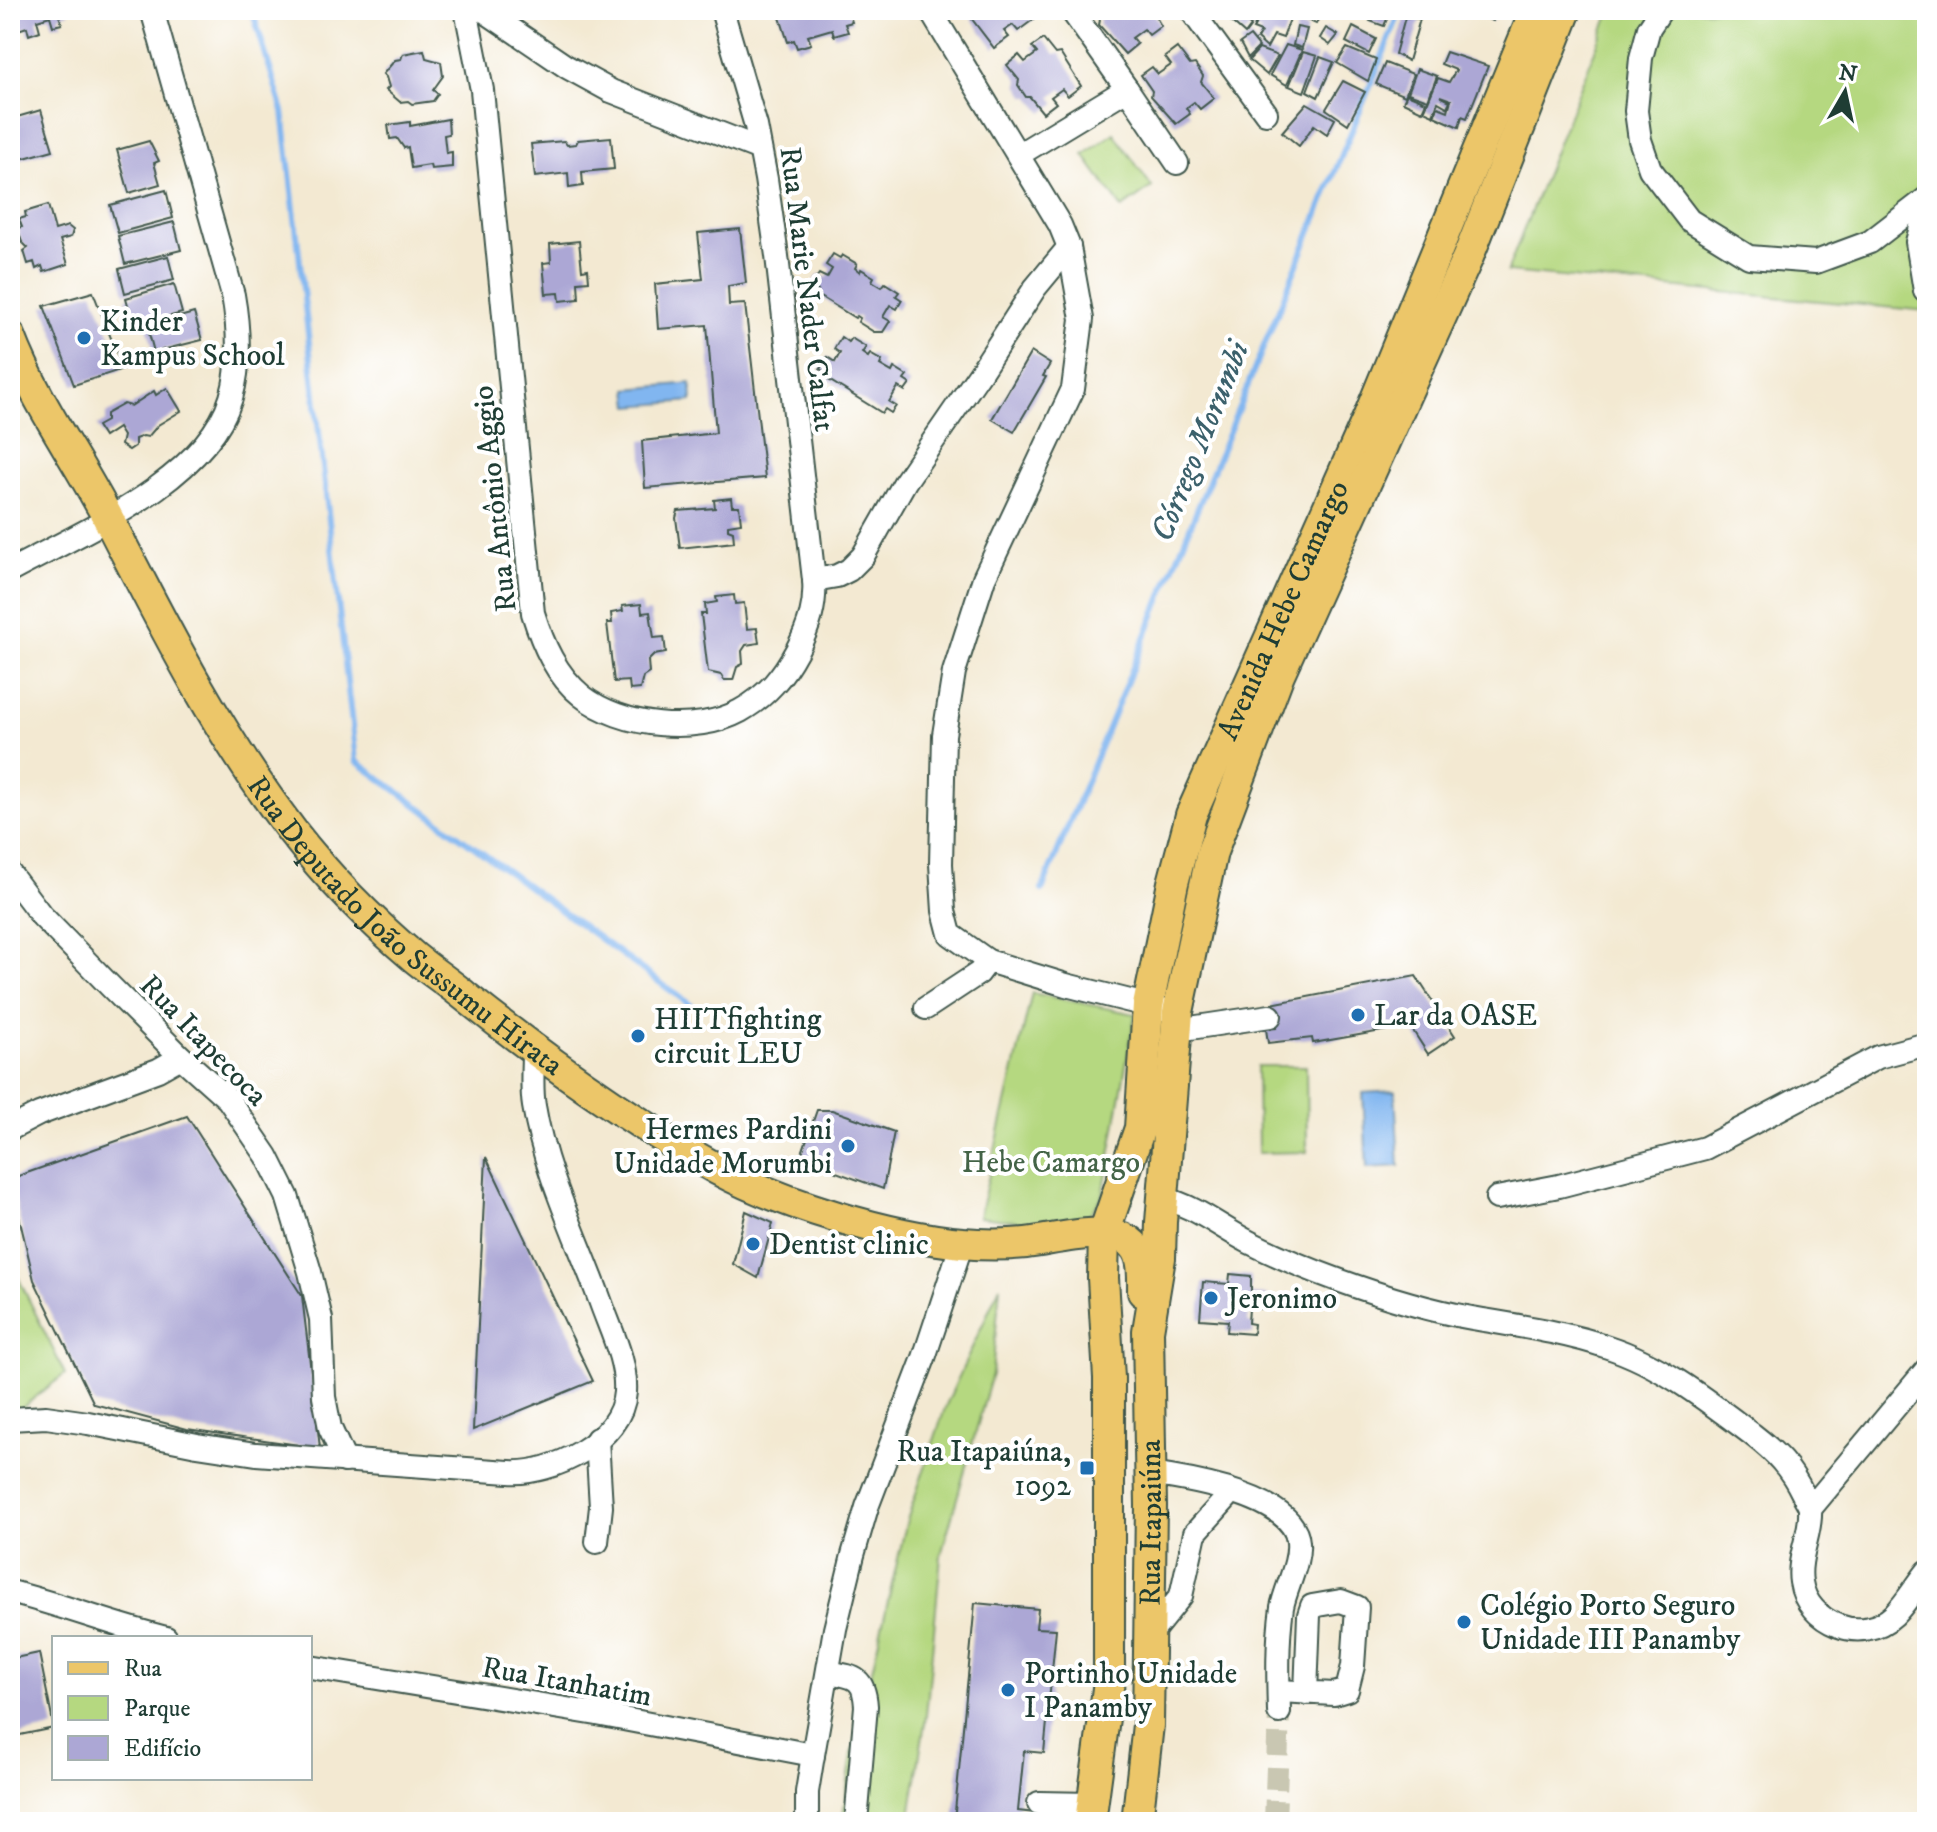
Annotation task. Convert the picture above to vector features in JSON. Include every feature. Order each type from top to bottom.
[{"type":"main road","name":"Avenida Hebe Camargo","points":[[1104,1233],[1140,1128],[1148,1006],[1173,883],[1191,815],[1369,416],[1536,10]]},
{"type":"main road","name":"Avenida Hebe Camargo","points":[[1162,1210],[1178,1021],[1212,852],[1279,674],[1468,257],[1566,10]]},
{"type":"main road","name":"Rua Deputado João Sussumu Hirata","points":[[10,336],[18,358],[65,447],[108,518],[200,694],[246,765],[294,833],[375,921],[416,959],[533,1051],[705,1162],[773,1195],[832,1214],[962,1243],[1025,1243],[1104,1233]]},
{"type":"main road","name":"Rua Itapaiúna","points":[[1137,1822],[1148,1725],[1148,1331],[1160,1258],[1162,1210]]},
{"type":"main road","name":"Rua Itapaiúna","points":[[1091,1813],[1109,1681],[1111,1542],[1104,1233]]},
{"type":"main road","points":[[1104,1233],[1129,1241],[1140,1254],[1148,1331]]},
{"type":"main road","name":"Rua Deputado João Sussumu Hirata","points":[[1025,1243],[1084,1257],[1097,1266],[1103,1278]]},
{"type":"main road","points":[[1111,1542],[1122,1544],[1141,1557],[1150,1578]]},
{"type":"street","points":[[10,571],[108,518],[178,473],[203,447],[231,398],[239,335],[233,295],[152,10]]},
{"type":"street","name":"Rua Antônio Aggio","points":[[466,10],[482,90],[533,613],[558,671],[583,697],[628,719],[684,725],[726,717],[768,692],[784,675],[809,628],[814,580]]},
{"type":"street","points":[[483,10],[567,67],[611,91],[760,149]]},
{"type":"street","name":"Rua Marie Nader Calfat","points":[[722,10],[760,149],[777,256],[814,580]]},
{"type":"street","points":[[930,10],[1060,225],[1069,247],[1082,319],[1073,389],[984,578],[954,672],[944,735],[941,849],[944,911],[950,934],[988,961],[1148,1006],[1178,1021],[1270,1016]]},
{"type":"street","points":[[1191,10],[1266,113]]},
{"type":"street","points":[[1661,10],[1649,28],[1641,58],[1636,111],[1640,140],[1650,169],[1689,220],[1749,257],[1816,262],[1870,242],[1927,198]]},
{"type":"street","points":[[1074,14],[1177,163]]},
{"type":"street","points":[[1018,155],[1127,89]]},
{"type":"street","points":[[1925,291],[1917,242],[1927,205]]},
{"type":"street","points":[[814,580],[837,576],[849,570],[863,556],[905,482],[1035,288],[1069,247]]},
{"type":"street","name":"Rua Itapecoca","points":[[10,874],[41,915],[181,1057],[228,1099],[267,1156],[287,1196],[310,1272],[321,1319],[324,1397],[330,1428],[345,1461]]},
{"type":"street","points":[[926,1008],[979,973],[988,961]]},
{"type":"street","points":[[1497,1198],[1575,1183],[1705,1148],[1878,1057],[1927,1044]]},
{"type":"street","points":[[10,1419],[46,1417],[256,1454],[522,1473],[567,1461],[584,1452],[618,1414],[625,1396],[625,1383],[620,1358],[590,1271],[544,1153],[533,1103],[533,1051]]},
{"type":"street","points":[[10,1129],[39,1114],[158,1070],[181,1057]]},
{"type":"street","points":[[1162,1210],[1190,1206],[1248,1241],[1337,1280],[1412,1305],[1538,1328],[1611,1347],[1667,1374],[1778,1455],[1794,1476],[1810,1509]]},
{"type":"street","points":[[807,1822],[807,1792],[842,1600],[867,1507],[924,1358],[962,1243]]},
{"type":"street","points":[[1927,1369],[1810,1509],[1800,1578],[1804,1599],[1831,1625],[1853,1629],[1872,1627],[1893,1617],[1927,1572]]},
{"type":"street","points":[[597,1439],[601,1507],[597,1542]]},
{"type":"street","points":[[1150,1474],[1184,1479],[1259,1499],[1279,1511],[1290,1523],[1298,1541],[1283,1605],[1278,1650],[1279,1702],[1306,1693]]},
{"type":"street","points":[[1149,1636],[1181,1596],[1195,1533],[1231,1493]]},
{"type":"street","points":[[10,1592],[60,1604],[158,1636]]},
{"type":"street","name":"Rua Itanhatim","points":[[312,1667],[597,1714],[813,1755]]},
{"type":"street","points":[[828,1672],[852,1676],[865,1689],[857,1811]]},
{"type":"street","points":[[1039,1803],[1091,1813]]},
{"type":"green space","points":[[1611,10],[1927,10],[1927,311],[1507,272]]},
{"type":"green space","points":[[1114,133],[1152,187],[1122,208],[1084,155]]},
{"type":"green space","name":"Hebe Camargo","points":[[1032,993],[1135,1014],[1103,1195],[1089,1215],[1076,1222],[979,1217]]},
{"type":"green space","points":[[1257,1066],[1306,1066],[1307,1152],[1258,1153]]},
{"type":"green space","points":[[10,1261],[65,1374],[10,1417]]},
{"type":"green space","points":[[1000,1286],[992,1374],[941,1555],[926,1716],[909,1822],[842,1822],[852,1755],[907,1520],[946,1405]]},
{"type":"water","points":[[691,383],[692,401],[630,406],[628,389]]},
{"type":"water","points":[[1395,1091],[1399,1166],[1367,1168],[1363,1093]]},
{"type":"building","points":[[12,10],[68,10],[69,13],[59,16],[62,24],[53,26],[50,16],[37,20],[40,31],[29,35],[27,27],[18,30]]},
{"type":"building","points":[[848,10],[852,22],[845,24],[848,32],[834,36],[832,29],[808,36],[811,44],[797,48],[794,40],[788,42],[778,11]]},
{"type":"building","points":[[965,10],[1034,10],[1038,16],[1018,31],[1013,25],[1004,31],[1009,37],[994,48]]},
{"type":"building","points":[[1093,10],[1152,10],[1161,26],[1149,35],[1144,29],[1132,38],[1137,44],[1125,54],[1099,25],[1100,20]]},
{"type":"building","points":[[1226,10],[1231,10],[1251,26],[1245,34],[1225,16]]},
{"type":"building","points":[[1235,10],[1262,10],[1254,24]]},
{"type":"building","points":[[1265,10],[1291,16],[1283,38],[1274,35],[1267,48],[1257,39],[1261,32],[1253,29]]},
{"type":"building","points":[[1300,10],[1322,11],[1316,24],[1298,16]]},
{"type":"building","points":[[1375,10],[1391,10],[1384,26],[1370,21]]},
{"type":"building","points":[[1464,10],[1510,10],[1507,17],[1496,13],[1493,21]]},
{"type":"building","points":[[1405,17],[1420,19],[1408,61],[1395,54]]},
{"type":"building","points":[[1297,27],[1307,29],[1302,48],[1293,45]]},
{"type":"building","points":[[1353,27],[1376,39],[1369,54],[1346,42]]},
{"type":"building","points":[[1326,28],[1338,35],[1330,45],[1320,38]]},
{"type":"building","points":[[1250,36],[1259,47],[1248,58],[1240,43]]},
{"type":"building","points":[[1043,39],[1055,54],[1060,53],[1081,86],[1068,96],[1062,89],[1051,97],[1056,103],[1043,113],[1030,97],[1026,97],[1018,85],[1019,80],[1007,65],[1019,55],[1025,62],[1037,53],[1032,47]]},
{"type":"building","points":[[1286,45],[1302,50],[1287,85],[1270,75]]},
{"type":"building","points":[[1177,48],[1190,65],[1195,64],[1203,76],[1201,82],[1214,98],[1200,109],[1194,102],[1186,108],[1190,114],[1176,124],[1151,96],[1152,91],[1141,75],[1152,67],[1158,74],[1171,65],[1165,57]]},
{"type":"building","points":[[1347,48],[1376,60],[1368,81],[1337,63]]},
{"type":"building","points":[[1259,49],[1278,56],[1267,75],[1249,60]]},
{"type":"building","points":[[424,50],[426,58],[441,62],[443,76],[433,90],[438,94],[433,101],[400,102],[386,90],[389,87],[383,74],[403,54]]},
{"type":"building","points":[[1303,52],[1317,56],[1304,92],[1289,86]]},
{"type":"building","points":[[1446,52],[1488,66],[1467,118],[1462,116],[1459,127],[1434,116],[1438,107],[1448,111],[1451,100],[1440,96],[1450,101],[1447,107],[1438,102],[1433,115],[1424,111],[1438,78],[1449,82],[1456,70],[1441,64]]},
{"type":"building","points":[[1320,57],[1334,62],[1318,97],[1307,91]]},
{"type":"building","points":[[1385,63],[1413,74],[1405,96],[1376,84]]},
{"type":"building","points":[[1417,69],[1437,76],[1428,100],[1408,93]]},
{"type":"building","points":[[1343,81],[1365,92],[1348,124],[1326,109]]},
{"type":"building","points":[[1407,94],[1426,102],[1422,111],[1403,102]]},
{"type":"building","points":[[1307,103],[1335,119],[1327,134],[1314,125],[1299,146],[1282,132]]},
{"type":"building","points":[[41,110],[53,150],[10,162],[10,119]]},
{"type":"building","points":[[448,119],[449,134],[444,135],[446,153],[452,152],[452,167],[431,169],[430,165],[411,168],[408,147],[404,148],[397,138],[390,139],[388,125],[410,122],[410,126]]},
{"type":"building","points":[[611,137],[614,169],[582,172],[583,186],[569,188],[568,173],[535,177],[531,144],[564,141],[567,145],[576,144],[578,140]]},
{"type":"building","points":[[149,141],[159,161],[154,163],[160,184],[129,193],[117,150]]},
{"type":"building","points":[[166,190],[173,218],[118,233],[110,205]]},
{"type":"building","points":[[48,205],[55,230],[68,226],[73,230],[71,237],[60,240],[68,264],[44,272],[42,266],[36,269],[34,262],[28,264],[24,251],[28,248],[17,228],[22,227],[19,219],[26,217],[25,212]]},
{"type":"building","points":[[174,222],[181,250],[125,264],[118,236]]},
{"type":"building","points":[[740,229],[746,283],[728,286],[729,305],[745,304],[765,478],[645,488],[642,441],[716,433],[707,325],[658,329],[655,284],[703,279],[698,233]]},
{"type":"building","points":[[579,241],[582,270],[588,269],[589,281],[578,282],[579,299],[560,301],[559,293],[546,294],[543,263],[551,262],[550,244]]},
{"type":"building","points":[[833,254],[840,258],[842,255],[857,264],[855,268],[874,277],[872,281],[882,287],[885,283],[899,292],[896,296],[902,300],[897,309],[890,305],[883,317],[890,321],[883,332],[874,332],[858,322],[860,318],[857,316],[855,318],[816,294],[818,291],[811,286],[819,274],[827,278],[832,269],[826,265]]},
{"type":"building","points":[[168,256],[174,280],[125,293],[119,269]]},
{"type":"building","points":[[174,284],[182,313],[134,326],[126,298]]},
{"type":"building","points":[[93,292],[123,369],[74,385],[44,306]]},
{"type":"building","points":[[194,313],[202,340],[154,352],[147,326]]},
{"type":"building","points":[[841,337],[848,342],[851,338],[866,347],[862,353],[882,361],[880,365],[892,372],[894,368],[907,376],[904,380],[910,384],[905,391],[898,387],[889,402],[896,406],[891,413],[885,409],[882,413],[824,377],[827,374],[820,369],[827,357],[835,362],[840,353],[834,349]]},
{"type":"building","points":[[1031,352],[1050,364],[1043,376],[1046,377],[1014,432],[992,419]]},
{"type":"building","points":[[167,388],[181,411],[158,425],[148,437],[135,439],[135,446],[129,450],[121,445],[123,436],[118,428],[104,437],[97,426],[106,421],[106,414],[124,404],[131,406],[154,391],[156,395]]},
{"type":"building","points":[[731,498],[732,506],[739,506],[741,523],[728,525],[728,529],[733,531],[734,542],[680,548],[678,511],[715,508],[714,500]]},
{"type":"building","points":[[734,595],[735,604],[744,603],[747,629],[757,628],[759,643],[746,645],[742,651],[743,664],[737,667],[733,680],[724,680],[721,675],[708,672],[701,614],[706,614],[705,604],[717,602],[716,597]]},
{"type":"building","points":[[641,604],[642,613],[650,612],[654,638],[664,637],[666,653],[654,655],[648,661],[649,673],[643,677],[640,689],[630,690],[629,681],[614,682],[607,623],[612,623],[611,613],[623,611],[622,606]]},
{"type":"building","name":"Lar da OASE","points":[[1416,976],[1455,1036],[1428,1054],[1410,1026],[1313,1043],[1312,1038],[1268,1043],[1266,1029],[1276,1028],[1271,1004]]},
{"type":"building","name":"Hermes Pardini Unidade Morumbi","points":[[817,1110],[832,1110],[894,1132],[883,1189],[800,1159]]},
{"type":"building","points":[[187,1116],[302,1296],[320,1448],[187,1429],[94,1404],[34,1280],[10,1179]]},
{"type":"building","points":[[486,1157],[593,1381],[473,1430]]},
{"type":"building","name":"Dentist clinic","points":[[746,1211],[773,1223],[758,1278],[733,1264]]},
{"type":"building","points":[[1230,1274],[1251,1276],[1251,1294],[1268,1295],[1267,1309],[1249,1308],[1248,1323],[1254,1324],[1253,1334],[1227,1332],[1228,1321],[1200,1319],[1203,1282],[1229,1284]]},
{"type":"building","name":"Portinho Unidade I Panamby","points":[[975,1603],[1038,1609],[1036,1628],[1056,1629],[1044,1753],[1024,1751],[1018,1811],[1044,1814],[1043,1822],[954,1822]]},
{"type":"building","points":[[39,1653],[52,1728],[10,1737],[10,1659]]},
{"type":"waterway","points":[[252,10],[283,111],[356,761],[692,1006]]},
{"type":"waterway","name":"Córrego Morumbi","points":[[1042,890],[1401,10]]},
{"type":"tunnel","points":[[1275,1822],[1279,1712]]},
{"type":"place","name":"Kinder Kampus School","points":[[84,338]]},
{"type":"place","name":"Lar da OASE","points":[[1358,1015]]},
{"type":"place","name":"HIITfighting circuit LEU","points":[[638,1036]]},
{"type":"place","name":"Hermes Pardini Unidade Morumbi","points":[[848,1146]]},
{"type":"place","name":"Dentist clinic","points":[[753,1244]]},
{"type":"place","name":"Jeronimo","points":[[1211,1298]]},
{"type":"place","name":"Rua Itapaiúna, 1092","points":[[1087,1468]]},
{"type":"place","name":"Colégio Porto Seguro Unidade III Panamby","points":[[1464,1622]]},
{"type":"place","name":"Portinho Unidade I Panamby","points":[[1008,1690]]}]
